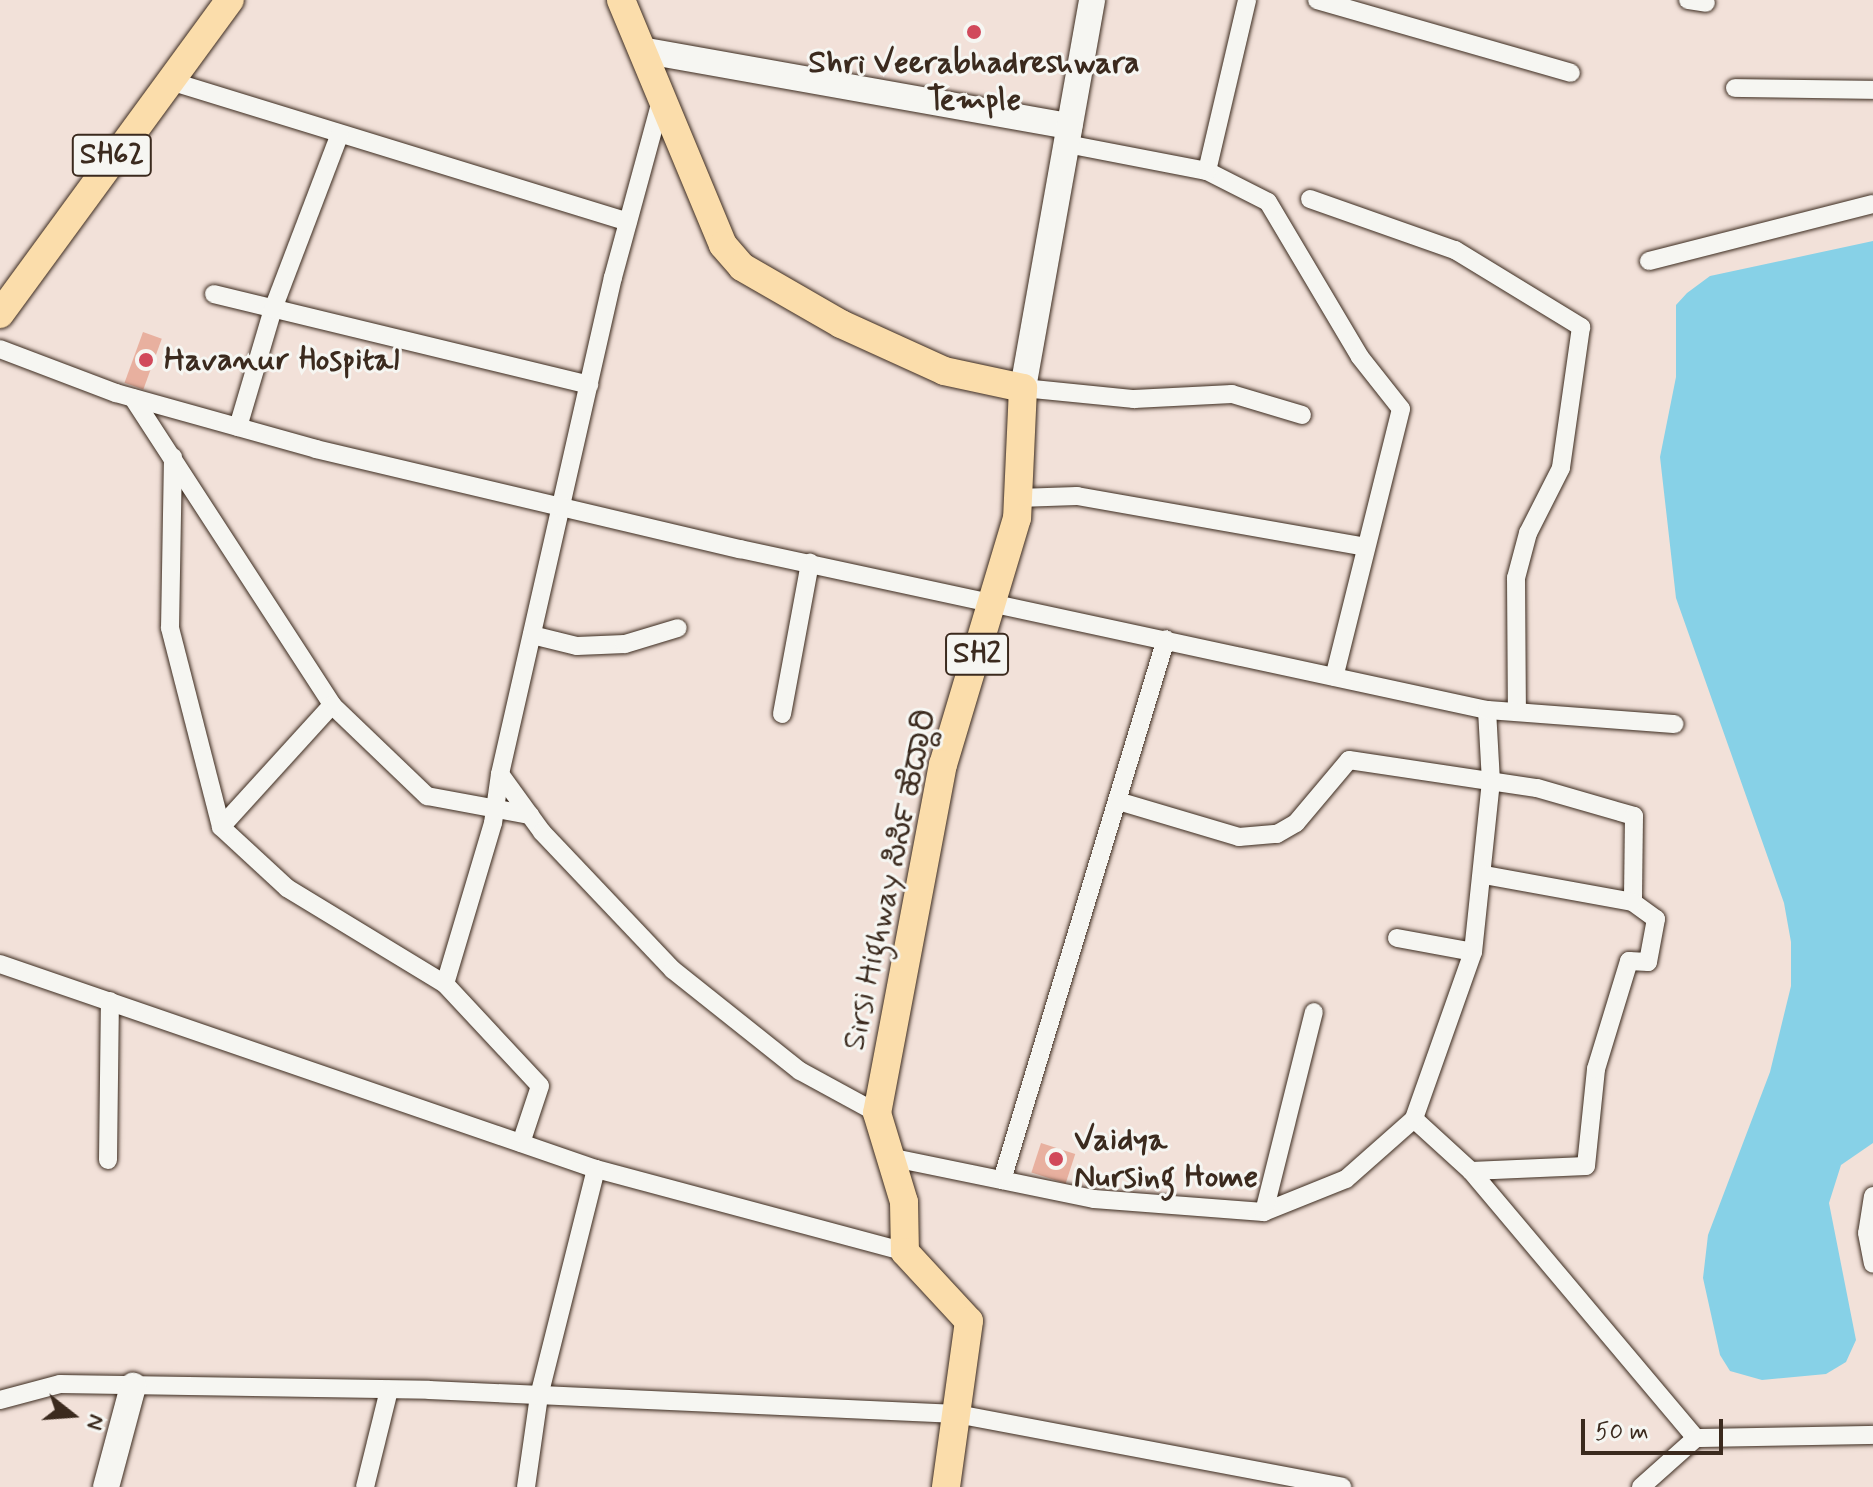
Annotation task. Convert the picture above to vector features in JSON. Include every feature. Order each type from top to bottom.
[{"type":"main road","name":"SH62","points":[[0,314],[167,80],[230,0]]},
{"type":"main road","points":[[621,0],[647,51],[662,97],[723,245],[742,267],[841,324],[944,371],[1023,388]]},
{"type":"main road","name":"Sirsi Highway ಸಿರ್ಸಿ ಹೆದ್ದಾರಿ","points":[[905,1252],[904,1202],[877,1113],[943,764],[994,600],[1018,498],[1023,388]]},
{"type":"main road","points":[[905,1252],[969,1321],[946,1487]]},
{"type":"street","points":[[1092,0],[1023,388],[1134,399],[1232,394],[1302,415]]},
{"type":"street","points":[[1207,171],[1247,0]]},
{"type":"street","points":[[1317,0],[1571,73]]},
{"type":"street","points":[[647,51],[1068,135],[1207,171],[1268,202],[1360,357],[1401,409],[1334,677]]},
{"type":"street","points":[[167,80],[628,222]]},
{"type":"street","points":[[1735,88],[1873,90]]},
{"type":"street","points":[[445,984],[500,774],[628,222],[662,97]]},
{"type":"street","points":[[238,427],[273,309],[340,134]]},
{"type":"street","points":[[1310,199],[1455,250],[1581,327],[1561,468],[1528,533],[1516,578],[1517,712]]},
{"type":"street","points":[[1649,261],[1873,204]]},
{"type":"street","points":[[214,294],[589,385]]},
{"type":"street","points":[[0,349],[133,398],[238,427],[562,507],[810,563],[994,600],[1487,710],[1674,724]]},
{"type":"street","points":[[133,398],[332,705],[427,796],[530,815]]},
{"type":"street","points":[[173,457],[170,628],[221,827],[287,888],[445,984],[540,1086],[521,1143]]},
{"type":"street","points":[[1018,498],[1077,496],[1366,547]]},
{"type":"street","points":[[782,714],[810,563]]},
{"type":"street","points":[[532,635],[601,645],[678,628]]},
{"type":"street","points":[[1002,1180],[1166,639]]},
{"type":"street","points":[[221,827],[332,705]]},
{"type":"street","points":[[889,1157],[1094,1199],[1264,1212],[1346,1179],[1414,1119],[1473,952],[1484,875],[1491,781],[1487,710]]},
{"type":"street","points":[[1118,801],[1239,837],[1277,834],[1296,823],[1349,760],[1491,781],[1634,816],[1633,902]]},
{"type":"street","points":[[500,774],[530,815],[673,970],[800,1071],[877,1113]]},
{"type":"street","points":[[1471,1171],[1586,1166],[1596,1069],[1629,961],[1648,962],[1656,919],[1633,902],[1484,875]]},
{"type":"street","points":[[1397,938],[1473,952]]},
{"type":"street","points":[[0,964],[596,1169],[905,1252]]},
{"type":"street","points":[[108,1160],[110,1001]]},
{"type":"street","points":[[1264,1212],[1314,1012]]},
{"type":"street","points":[[1414,1119],[1471,1171],[1696,1438]]},
{"type":"street","points":[[526,1487],[539,1396],[596,1169]]},
{"type":"street","points":[[1873,1196],[1867,1233],[1873,1263]]},
{"type":"street","points":[[0,1400],[60,1384],[389,1390],[957,1414],[1277,1483],[1342,1487]]},
{"type":"street","points":[[106,1487],[133,1386]]},
{"type":"street","points":[[365,1487],[389,1390]]},
{"type":"street","points":[[1641,1487],[1696,1438],[1873,1434]]},
{"type":"water","points":[[1873,241],[1873,1143],[1841,1165],[1829,1203],[1856,1340],[1846,1362],[1826,1374],[1762,1380],[1730,1371],[1720,1355],[1703,1278],[1708,1235],[1770,1072],[1791,986],[1791,942],[1784,903],[1676,598],[1660,457],[1676,377],[1676,305],[1687,293],[1710,276]]},
{"type":"building","points":[[143,332],[162,339],[143,390],[125,383]]},
{"type":"building","points":[[1041,1143],[1075,1154],[1066,1184],[1031,1172]]},
{"type":"place","name":"Shri Veerabhadreshwara Temple","points":[[974,32]]},
{"type":"place","name":"Havanur Hospital","points":[[146,360]]},
{"type":"place","name":"Vaidya Nursing Home","points":[[1056,1159]]}]
